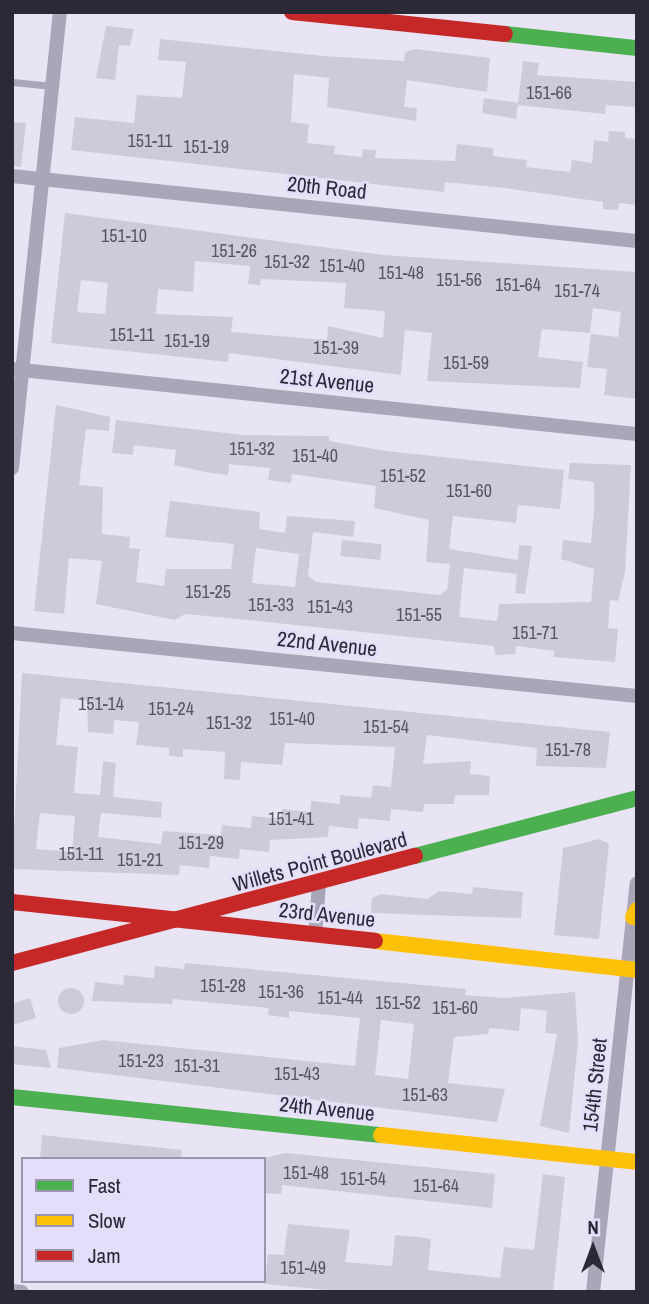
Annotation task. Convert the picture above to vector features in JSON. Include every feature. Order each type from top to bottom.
[{"type":"street","points":[[12,468],[18,370],[43,180],[60,12]]},
{"type":"street","points":[[292,12],[637,48]]},
{"type":"street","name":"20th Road","points":[[12,176],[637,241]]},
{"type":"street","name":"21st Avenue","points":[[18,370],[637,435]]},
{"type":"street","name":"22nd Avenue","points":[[12,633],[637,696]]},
{"type":"street","name":"Willets Point Boulevard","points":[[12,962],[182,921],[637,798]]},
{"type":"street","name":"154th Street","points":[[593,1292],[632,969],[637,883]]},
{"type":"street","points":[[315,935],[319,884]]},
{"type":"street","name":"23rd Avenue","points":[[12,902],[632,969]]},
{"type":"street","name":"24th Avenue","points":[[12,1097],[637,1162]]},
{"type":"street","points":[[12,1291],[22,1292]]},
{"type":"lane","points":[[12,82],[53,86]]},
{"type":"building","points":[[106,26],[134,29],[130,46],[119,45],[115,80],[96,78]]},
{"type":"building","points":[[160,39],[323,56],[404,61],[405,52],[415,49],[490,58],[487,92],[407,80],[404,107],[417,108],[416,121],[327,107],[329,78],[294,74],[291,122],[309,124],[307,143],[335,146],[334,154],[362,157],[363,149],[376,150],[375,158],[455,161],[457,144],[493,148],[493,156],[527,160],[526,167],[570,172],[572,160],[592,163],[594,140],[608,142],[609,131],[625,132],[625,138],[637,139],[637,205],[619,203],[618,210],[603,209],[603,202],[505,188],[445,182],[444,192],[71,150],[75,117],[134,123],[137,95],[182,98],[186,62],[158,60]]},
{"type":"building","points":[[523,61],[539,63],[537,75],[637,82],[637,107],[606,105],[605,114],[518,105],[516,119],[482,113],[484,98],[518,103]]},
{"type":"building","points":[[12,122],[26,123],[21,167],[12,166]]},
{"type":"building","points":[[65,213],[383,255],[637,272],[637,399],[604,395],[607,369],[587,367],[591,334],[618,337],[621,312],[593,308],[590,333],[542,329],[538,357],[583,362],[580,388],[427,381],[432,333],[405,330],[401,375],[229,353],[228,362],[51,343]],"holes":[[[195,261],[250,266],[248,284],[260,285],[261,279],[346,283],[344,308],[385,311],[383,338],[328,326],[327,340],[231,332],[233,317],[156,314],[158,289],[193,292]],[[81,280],[108,283],[105,314],[77,312]]]},
{"type":"building","points":[[56,405],[110,417],[109,431],[86,429],[79,485],[103,487],[102,534],[130,537],[129,548],[140,549],[136,582],[164,586],[166,569],[231,569],[234,544],[165,537],[170,501],[260,512],[259,529],[285,533],[287,516],[355,521],[353,537],[313,532],[308,576],[317,582],[440,595],[447,590],[450,564],[426,562],[429,520],[374,508],[376,486],[292,474],[291,483],[268,480],[270,468],[229,464],[228,475],[205,472],[174,465],[176,450],[134,445],[133,455],[112,453],[116,420],[242,435],[329,436],[329,441],[386,451],[564,470],[560,509],[518,505],[516,523],[453,516],[449,549],[518,560],[519,545],[532,546],[525,594],[515,593],[517,574],[464,568],[459,617],[497,621],[499,604],[591,602],[594,569],[561,559],[563,540],[591,543],[594,482],[568,479],[570,463],[631,465],[625,572],[618,601],[610,600],[608,628],[618,629],[615,662],[554,657],[554,651],[516,646],[515,654],[495,655],[494,646],[185,614],[175,620],[96,604],[102,561],[69,558],[64,614],[34,611]],"holes":[[[256,548],[299,554],[295,587],[252,583]]]},
{"type":"building","points":[[342,540],[382,544],[380,560],[340,556]]},
{"type":"building","points":[[22,673],[610,732],[606,768],[536,766],[537,748],[427,735],[423,764],[471,761],[470,774],[490,776],[489,795],[455,795],[454,804],[424,804],[423,812],[391,809],[390,821],[359,818],[358,829],[329,826],[328,837],[270,840],[269,852],[240,849],[239,859],[210,856],[209,868],[180,865],[179,875],[12,869]],"holes":[[[61,698],[87,701],[88,732],[113,734],[114,720],[139,722],[136,745],[169,748],[169,756],[183,757],[183,749],[225,752],[224,779],[240,780],[241,762],[282,765],[285,743],[395,747],[391,787],[373,785],[371,798],[340,795],[340,804],[311,801],[310,812],[282,809],[281,819],[252,816],[251,828],[222,825],[221,835],[163,831],[161,844],[98,837],[101,813],[161,818],[162,802],[113,797],[116,763],[103,761],[100,795],[74,793],[78,747],[56,745]],[[40,813],[75,816],[72,852],[36,849]]]},
{"type":"building","points":[[599,839],[609,844],[599,939],[554,935],[563,848]]},
{"type":"building","points":[[473,887],[523,892],[521,918],[371,913],[372,898],[381,894],[427,899],[439,891],[472,894]]},
{"type":"building","points":[[185,963],[466,989],[465,995],[504,998],[575,992],[578,1041],[569,1133],[540,1126],[557,1034],[545,1033],[547,1011],[521,1008],[519,1031],[489,1028],[488,1034],[454,1037],[448,1083],[505,1089],[497,1122],[57,1068],[59,1048],[103,1040],[355,1066],[360,1018],[289,1011],[289,1018],[268,1015],[269,1008],[173,999],[172,1004],[92,1001],[95,982],[123,985],[124,975],[154,978],[155,966],[184,969]],"holes":[[[381,1020],[414,1024],[408,1079],[375,1075]]]},
{"type":"building","points":[[71,988],[80,992],[84,1001],[80,1010],[71,1014],[62,1010],[58,1001],[62,992]]},
{"type":"building","points":[[30,998],[36,1018],[12,1025],[12,1004]]},
{"type":"building","points":[[12,1046],[46,1050],[51,1068],[12,1064]]},
{"type":"building","points":[[42,1135],[182,1150],[181,1157],[40,1157]]},
{"type":"building","points":[[286,1153],[495,1174],[492,1208],[282,1185],[281,1194],[266,1193],[266,1158]]},
{"type":"building","points":[[543,1174],[565,1177],[553,1292],[347,1292],[265,1284],[268,1254],[284,1255],[288,1224],[350,1230],[345,1262],[392,1266],[395,1235],[419,1237],[431,1239],[428,1270],[500,1278],[504,1247],[534,1250]]},
{"type":"traffic: fast","points":[[505,34],[637,48]]},
{"type":"traffic: fast","points":[[415,856],[637,798]]},
{"type":"traffic: fast","points":[[12,1097],[381,1135]]},
{"type":"traffic: slow","points":[[633,917],[637,910]]},
{"type":"traffic: slow","points":[[375,941],[637,970]]},
{"type":"traffic: slow","points":[[381,1135],[637,1162]]},
{"type":"traffic: jam","points":[[292,12],[505,34]]},
{"type":"traffic: jam","points":[[12,963],[415,856]]},
{"type":"traffic: jam","points":[[12,902],[375,941]]}]
